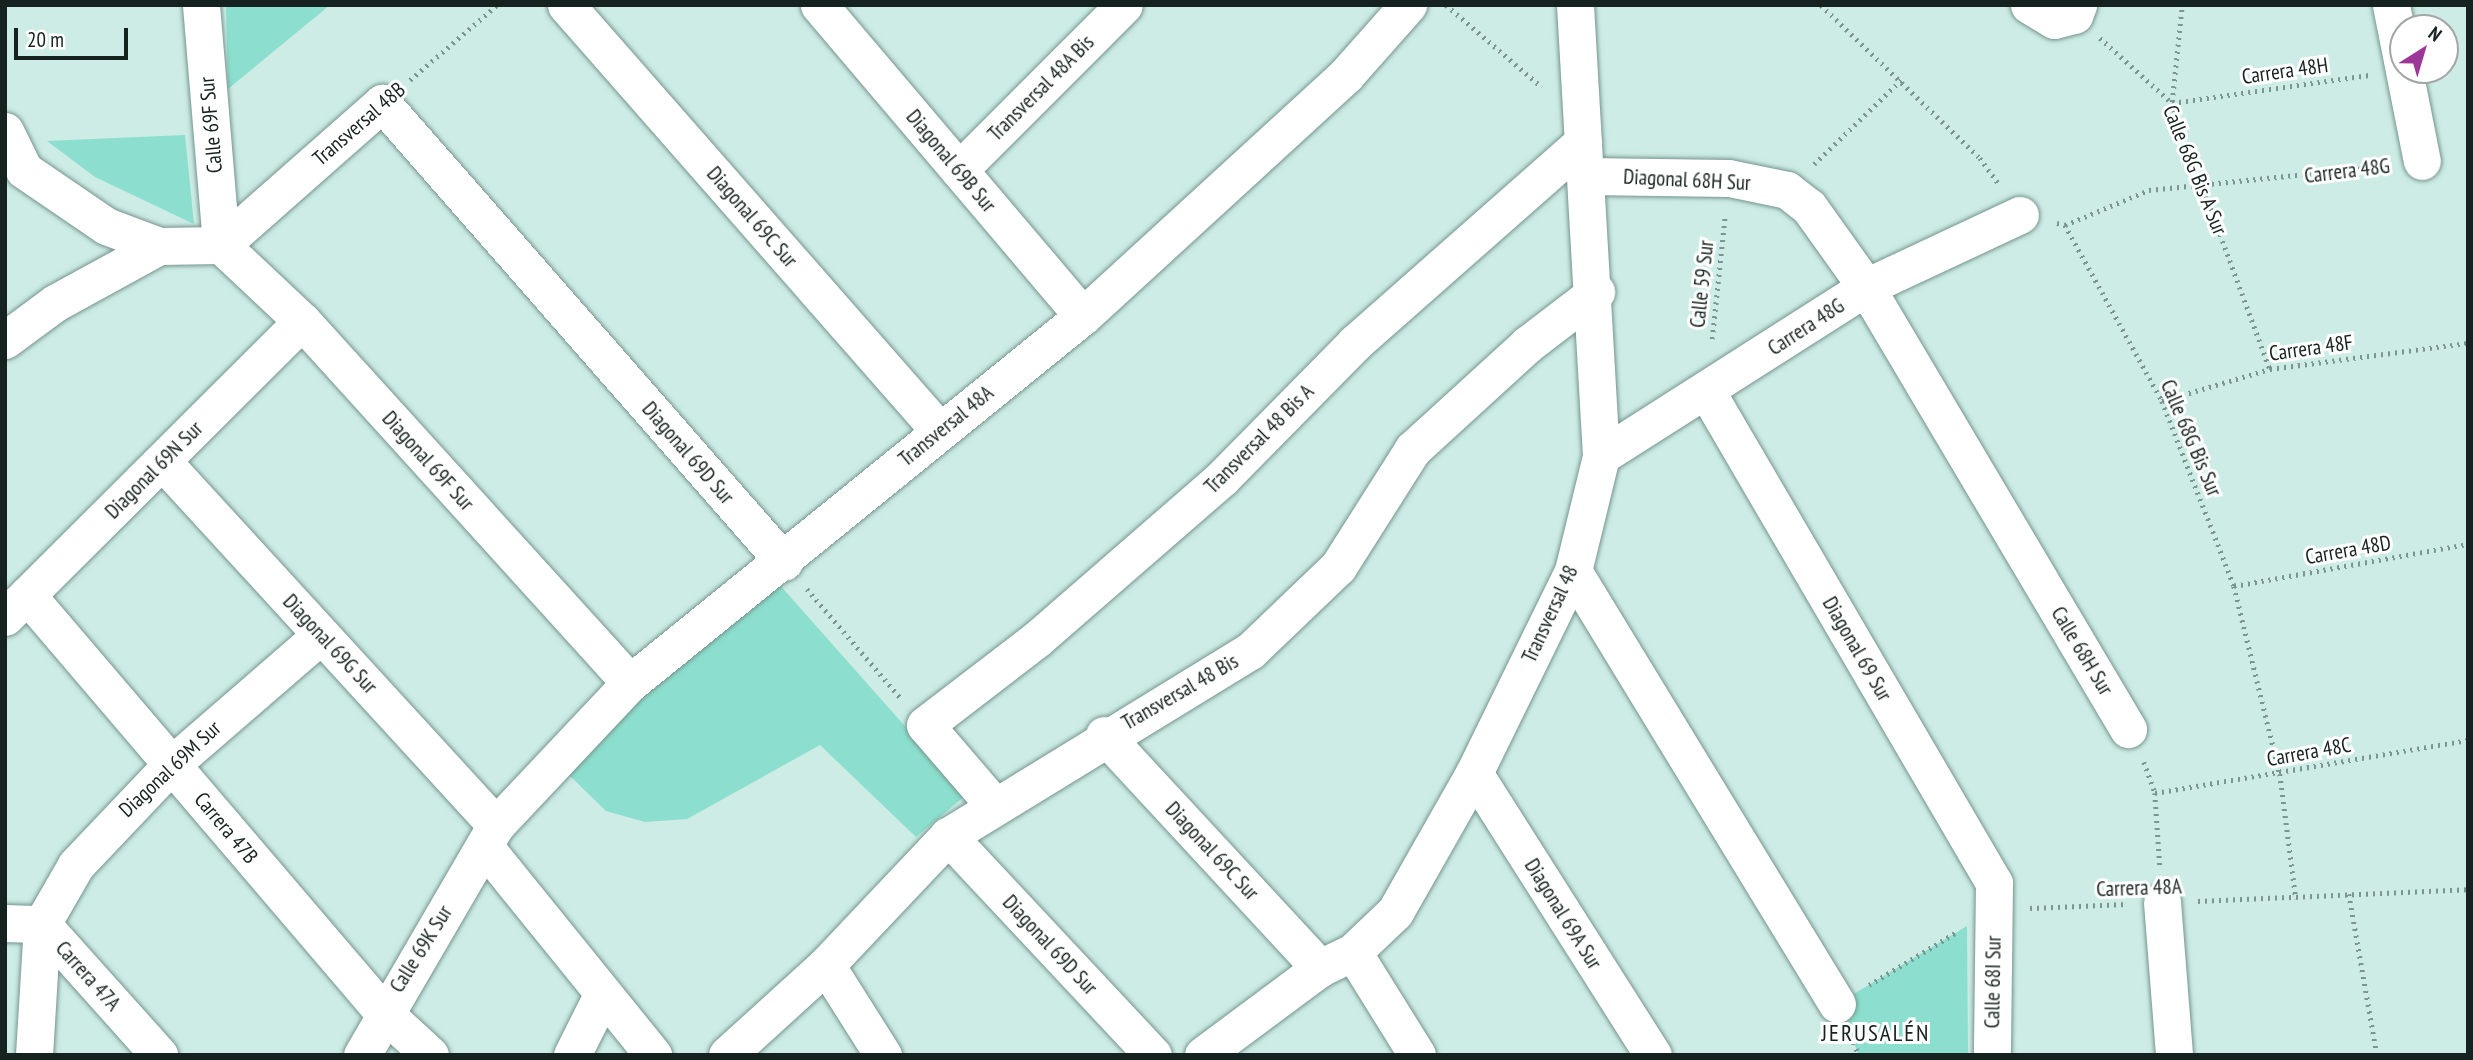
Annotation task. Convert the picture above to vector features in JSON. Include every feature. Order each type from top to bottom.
[{"type":"street","name":"Calle 69F Sur","points":[[201,5],[221,245]]},
{"type":"street","name":"Diagonal 69C Sur","points":[[566,5],[938,429]]},
{"type":"street","name":"Transversal 48A Bis","points":[[959,170],[1124,5]]},
{"type":"street","name":"Transversal 48A","points":[[490,835],[630,683],[784,562],[938,429],[1083,316],[1346,75],[1408,5]]},
{"type":"street","name":"Transversal 48","points":[[1203,1055],[1320,968],[1353,952],[1395,912],[1474,773],[1573,571],[1601,456],[1596,292],[1575,5]]},
{"type":"street","points":[[2028,5],[2054,20],[2076,10]]},
{"type":"street","name":"Diagonal 69B Sur","points":[[833,10],[959,170],[1083,316]]},
{"type":"street","points":[[2405,84],[2422,161]]},
{"type":"street","name":"Transversal 48B","points":[[221,245],[382,103]]},
{"type":"street","name":"Diagonal 69D Sur","points":[[382,103],[784,562]]},
{"type":"street","points":[[5,131],[24,170],[63,202],[159,246],[221,245]]},
{"type":"street","name":"Diagonal 68H Sur","points":[[1584,146],[1787,190],[1809,207],[1866,287]]},
{"type":"street","name":"Transversal 48 Bis A","points":[[925,725],[1037,639],[1222,478],[1355,343],[1584,146]]},
{"type":"street","name":"Carrera 48G","points":[[1601,456],[1707,392],[1866,287],[2020,215]]},
{"type":"street","name":"Diagonal 69F Sur","points":[[221,245],[302,321],[630,683]]},
{"type":"street","points":[[5,340],[55,303],[159,246]]},
{"type":"street","name":"Calle 68H Sur","points":[[1866,287],[2128,729]]},
{"type":"street","name":"Transversal 48 Bis","points":[[727,1055],[826,965],[948,836],[993,804],[1104,735],[1250,651],[1338,566],[1413,449],[1528,344],[1596,292]]},
{"type":"street","name":"Diagonal 69N Sur","points":[[16,606],[302,321]]},
{"type":"street","name":"Diagonal 69 Sur","points":[[1707,392],[1994,883],[1994,909]]},
{"type":"street","name":"Diagonal 69G Sur","points":[[163,462],[321,635],[490,835],[601,997],[653,1055]]},
{"type":"street","points":[[1573,571],[1837,1004]]},
{"type":"street","name":"Carrera 47B","points":[[16,606],[172,764],[382,1011],[430,1055]]},
{"type":"street","name":"Diagonal 69M Sur","points":[[42,924],[76,865],[172,764],[321,635]]},
{"type":"street","points":[[925,725],[993,804]]},
{"type":"street","name":"Diagonal 69C Sur","points":[[1104,735],[1320,968]]},
{"type":"street","name":"Diagonal 69A Sur","points":[[1474,773],[1653,1055]]},
{"type":"street","name":"Calle 69K Sur","points":[[362,1055],[382,1011],[490,835]]},
{"type":"street","name":"Diagonal 69D Sur","points":[[948,836],[1153,1055]]},
{"type":"street","points":[[2162,902],[2175,1055]]},
{"type":"street","name":"Calle 68I Sur","points":[[1992,1055],[1994,909]]},
{"type":"street","name":"Carrera 47A","points":[[5,923],[42,924],[159,1055]]},
{"type":"street","points":[[34,1055],[42,924]]},
{"type":"street","points":[[1353,952],[1417,1055]]},
{"type":"street","points":[[826,965],[883,1055]]},
{"type":"street","points":[[572,1055],[601,997]]},
{"type":"path","name":"Transversal 48B","points":[[382,103],[497,5]]},
{"type":"path","points":[[1446,5],[1584,146]]},
{"type":"path","points":[[1821,5],[1980,158],[2020,215],[2064,225]]},
{"type":"path","points":[[2172,103],[2182,5]]},
{"type":"path","name":"Calle 68G Bis A Sur","points":[[2076,10],[2172,103],[2270,369]]},
{"type":"path","name":"Carrera 48H","points":[[2172,103],[2389,72]]},
{"type":"path","points":[[1787,190],[1901,80]]},
{"type":"path","name":"Carrera 48G","points":[[2064,225],[2149,190],[2203,188],[2422,161]]},
{"type":"path","name":"Calle 59 Sur","points":[[1707,392],[1729,178]]},
{"type":"path","name":"Calle 68G Bis Sur","points":[[2064,225],[2162,401],[2234,586],[2280,774],[2296,899]]},
{"type":"path","name":"Carrera 48F","points":[[2162,401],[2270,369],[2468,343]]},
{"type":"path","name":"Carrera 48D","points":[[2234,586],[2468,544]]},
{"type":"path","points":[[784,562],[925,725]]},
{"type":"path","points":[[2128,729],[2155,793],[2162,902]]},
{"type":"path","name":"Carrera 48C","points":[[2155,793],[2280,774],[2468,740]]},
{"type":"path","name":"Carrera 48A","points":[[1837,1004],[1994,909],[2296,899],[2468,889]]},
{"type":"path","points":[[2349,894],[2377,1055]]},
{"type":"green space","points":[[226,5],[330,5],[228,89]]},
{"type":"green space","points":[[185,135],[194,224],[95,177],[47,141]]},
{"type":"green space","points":[[778,583],[966,795],[916,837],[820,745],[687,819],[645,822],[606,811],[567,773],[647,693]]},
{"type":"green space","points":[[1967,926],[1968,1055],[1859,1055],[1837,1004]]},
{"type":"district","name":"JERUSALÉN","points":[[1876,1033]]}]
